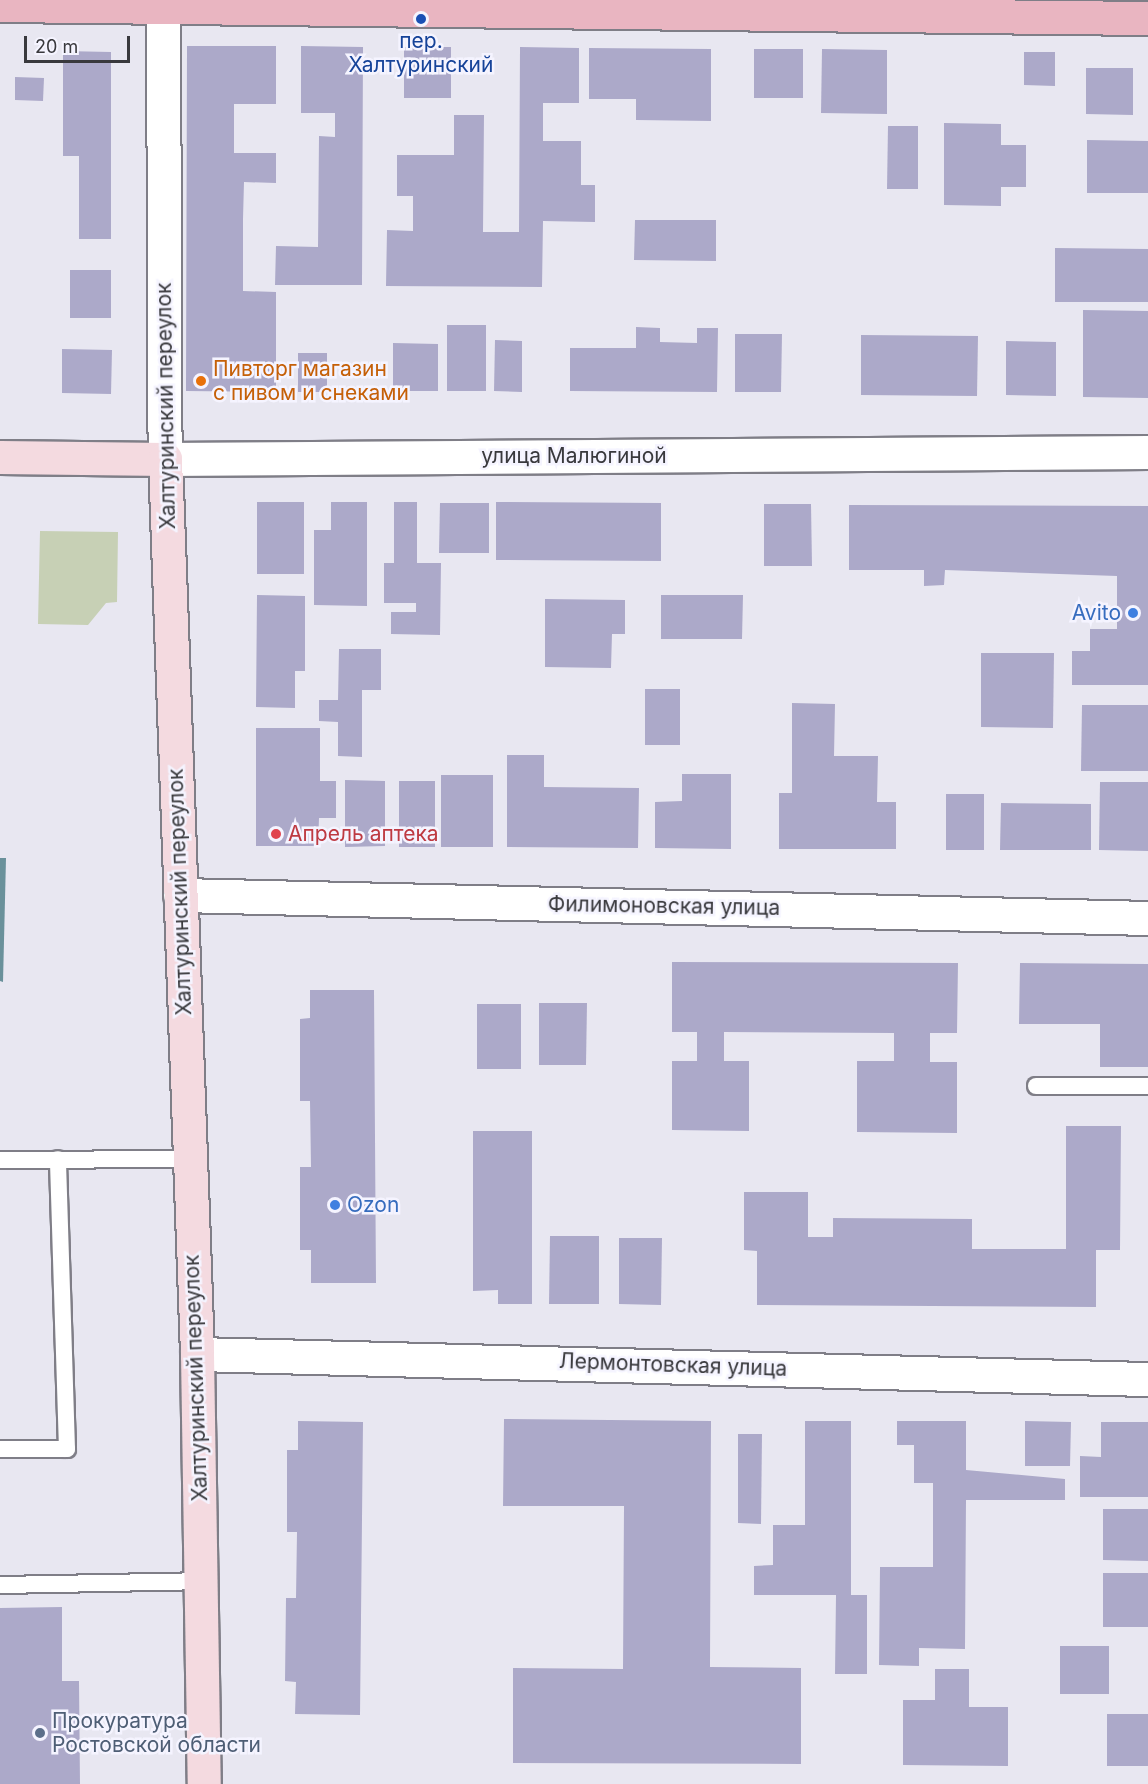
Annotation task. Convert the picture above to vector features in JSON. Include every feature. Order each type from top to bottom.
[{"type":"main road","points":[[0,5],[163,4],[1148,18]]},
{"type":"street","name":"Халтуринский переулок","points":[[163,4],[165,459],[188,1159],[197,1354],[204,1784]]},
{"type":"street","name":"улица Малюгиной","points":[[0,457],[165,459],[1148,452]]},
{"type":"street","name":"Филимоновская улица","points":[[180,895],[1148,918]]},
{"type":"street","name":"Лермонтовская улица","points":[[197,1354],[1148,1379]]},
{"type":"lane","points":[[1036,1086],[1148,1086]]},
{"type":"lane","points":[[0,1449],[67,1449],[58,1159]]},
{"type":"lane","points":[[0,1160],[188,1159]]},
{"type":"lane","points":[[0,1585],[201,1581]]},
{"type":"green space","points":[[40,531],[118,532],[117,602],[106,603],[88,625],[38,624]]},
{"type":"water","points":[[0,858],[6,858],[3,982],[0,981]]},
{"type":"building","points":[[187,46],[276,46],[276,104],[234,104],[234,153],[276,153],[276,183],[244,182],[243,291],[276,292],[276,392],[186,391]]},
{"type":"building","points":[[301,46],[363,47],[362,285],[275,285],[276,246],[318,247],[319,136],[335,137],[335,113],[301,113]]},
{"type":"building","points":[[404,47],[451,47],[451,98],[404,98]]},
{"type":"building","points":[[520,47],[579,48],[579,103],[543,103],[543,141],[581,141],[581,185],[595,185],[595,222],[543,221],[542,287],[386,286],[387,230],[413,231],[413,196],[397,196],[397,155],[454,155],[454,115],[484,115],[483,232],[519,232]]},
{"type":"building","points":[[589,48],[711,49],[711,121],[636,120],[636,99],[589,99]]},
{"type":"building","points":[[754,49],[803,49],[803,98],[754,98]]},
{"type":"building","points":[[822,49],[887,50],[887,114],[821,113]]},
{"type":"building","points":[[63,51],[111,52],[111,239],[79,239],[79,156],[63,156]]},
{"type":"building","points":[[1024,52],[1055,52],[1055,86],[1024,85]]},
{"type":"building","points":[[1086,68],[1133,68],[1133,115],[1086,114]]},
{"type":"building","points":[[15,77],[44,78],[43,101],[15,100]]},
{"type":"building","points":[[944,123],[1001,124],[1001,145],[1026,145],[1026,187],[1001,187],[1001,206],[944,205]]},
{"type":"building","points":[[888,126],[918,126],[918,189],[887,189]]},
{"type":"building","points":[[1087,140],[1148,141],[1148,193],[1087,193]]},
{"type":"building","points":[[635,220],[716,220],[716,261],[634,260]]},
{"type":"building","points":[[1055,248],[1148,249],[1148,302],[1055,302]]},
{"type":"building","points":[[70,270],[111,270],[111,318],[70,318]]},
{"type":"building","points":[[1083,310],[1148,311],[1148,398],[1083,397]]},
{"type":"building","points":[[447,325],[486,325],[486,391],[447,391]]},
{"type":"building","points":[[636,327],[660,328],[660,342],[697,343],[697,328],[718,328],[717,392],[570,391],[570,348],[636,348]]},
{"type":"building","points":[[735,334],[782,334],[781,392],[735,392]]},
{"type":"building","points":[[861,335],[978,336],[977,396],[861,395]]},
{"type":"building","points":[[495,340],[522,341],[522,392],[494,391]]},
{"type":"building","points":[[1006,341],[1056,342],[1056,396],[1006,395]]},
{"type":"building","points":[[393,343],[438,344],[438,391],[393,391]]},
{"type":"building","points":[[62,349],[112,350],[111,394],[62,393]]},
{"type":"building","points":[[298,353],[327,353],[327,392],[298,392]]},
{"type":"building","points":[[257,502],[304,502],[304,574],[257,574]]},
{"type":"building","points":[[331,502],[367,502],[367,606],[314,605],[314,530],[331,530]]},
{"type":"building","points":[[394,502],[417,502],[417,563],[441,563],[440,635],[391,634],[391,612],[416,612],[416,603],[384,603],[384,563],[394,563]]},
{"type":"building","points":[[496,502],[661,503],[661,561],[496,560]]},
{"type":"building","points":[[440,503],[489,503],[489,553],[439,553]]},
{"type":"building","points":[[764,504],[811,504],[812,566],[764,566]]},
{"type":"building","points":[[849,505],[1148,506],[1148,685],[1072,685],[1072,651],[1090,651],[1090,629],[1117,629],[1117,576],[945,570],[944,585],[924,586],[924,570],[849,570]]},
{"type":"building","points":[[257,595],[305,596],[305,671],[295,671],[295,708],[256,707]]},
{"type":"building","points":[[661,595],[743,595],[742,639],[661,639]]},
{"type":"building","points":[[545,599],[625,600],[625,634],[612,634],[611,668],[545,667]]},
{"type":"building","points":[[339,649],[381,649],[381,690],[362,690],[362,757],[338,756],[338,722],[319,721],[319,700],[338,700]]},
{"type":"building","points":[[981,653],[1054,653],[1053,728],[981,727]]},
{"type":"building","points":[[645,689],[680,689],[680,745],[645,745]]},
{"type":"building","points":[[792,703],[835,704],[834,756],[878,756],[877,802],[896,802],[896,849],[779,849],[779,793],[792,793]]},
{"type":"building","points":[[1082,705],[1148,705],[1148,771],[1081,771]]},
{"type":"building","points":[[256,728],[320,728],[320,781],[336,781],[336,818],[319,818],[318,846],[256,846]]},
{"type":"building","points":[[507,755],[544,755],[544,787],[639,788],[638,848],[507,847]]},
{"type":"building","points":[[682,774],[731,774],[731,849],[655,848],[655,802],[682,801]]},
{"type":"building","points":[[441,775],[493,775],[493,847],[441,847]]},
{"type":"building","points":[[345,780],[385,781],[385,846],[345,847]]},
{"type":"building","points":[[399,781],[435,781],[435,847],[399,847]]},
{"type":"building","points":[[1100,782],[1148,782],[1148,851],[1099,850]]},
{"type":"building","points":[[946,794],[984,794],[984,850],[946,850]]},
{"type":"building","points":[[1001,803],[1091,804],[1091,850],[1000,850]]},
{"type":"building","points":[[672,962],[958,963],[957,1033],[930,1033],[930,1062],[957,1062],[957,1133],[857,1132],[857,1061],[894,1061],[894,1033],[724,1032],[724,1061],[749,1061],[749,1131],[672,1130],[672,1061],[697,1061],[697,1032],[672,1032]]},
{"type":"building","points":[[1020,963],[1148,964],[1148,1067],[1100,1067],[1100,1024],[1019,1024]]},
{"type":"building","points":[[310,990],[374,990],[376,1283],[311,1283],[311,1250],[300,1250],[300,1167],[311,1167],[310,1101],[300,1101],[300,1019],[310,1018]]},
{"type":"building","points":[[539,1003],[587,1003],[586,1065],[539,1065]]},
{"type":"building","points":[[477,1004],[521,1004],[521,1069],[477,1069]]},
{"type":"building","points":[[1066,1126],[1121,1126],[1120,1250],[1096,1250],[1096,1307],[757,1305],[757,1251],[744,1250],[744,1192],[808,1192],[808,1237],[833,1237],[833,1218],[972,1219],[972,1249],[1066,1249]]},
{"type":"building","points":[[473,1131],[532,1131],[532,1304],[498,1304],[498,1290],[473,1291]]},
{"type":"building","points":[[550,1236],[599,1236],[599,1304],[549,1304]]},
{"type":"building","points":[[619,1238],[662,1238],[661,1305],[619,1304]]},
{"type":"building","points":[[504,1419],[711,1421],[710,1667],[801,1668],[801,1764],[513,1763],[513,1668],[623,1669],[624,1506],[503,1506]]},
{"type":"building","points":[[298,1421],[363,1422],[360,1715],[295,1714],[296,1682],[285,1681],[286,1598],[296,1598],[297,1532],[287,1532],[287,1450],[298,1450]]},
{"type":"building","points":[[805,1421],[851,1421],[851,1595],[867,1595],[867,1674],[835,1674],[836,1595],[754,1595],[754,1566],[773,1565],[773,1525],[805,1525]]},
{"type":"building","points":[[897,1421],[966,1421],[966,1470],[1065,1479],[1065,1500],[966,1500],[965,1649],[919,1648],[919,1666],[879,1665],[880,1567],[933,1567],[933,1483],[914,1483],[914,1445],[897,1445]]},
{"type":"building","points":[[1025,1421],[1071,1422],[1070,1466],[1025,1466]]},
{"type":"building","points":[[1101,1422],[1148,1422],[1148,1497],[1080,1497],[1080,1456],[1101,1457]]},
{"type":"building","points":[[738,1434],[762,1434],[761,1524],[738,1523]]},
{"type":"building","points":[[1103,1509],[1148,1509],[1148,1561],[1103,1560]]},
{"type":"building","points":[[1103,1573],[1148,1573],[1148,1627],[1103,1627]]},
{"type":"building","name":"Прокуратура Ростовской области","points":[[62,1607],[62,1681],[79,1681],[80,1784],[0,1784],[0,1608]]},
{"type":"building","points":[[1060,1646],[1109,1646],[1109,1694],[1060,1694]]},
{"type":"building","points":[[935,1669],[969,1669],[969,1707],[1008,1707],[1008,1766],[903,1765],[903,1700],[935,1700]]},
{"type":"building","points":[[1107,1714],[1148,1714],[1148,1766],[1107,1766]]},
{"type":"place","name":"пер. Халтуринский","points":[[421,19]]},
{"type":"place","name":"Пивторг магазин с пивом и снеками","points":[[201,381]]},
{"type":"place","name":"Avito","points":[[1133,613]]},
{"type":"place","name":"Апрель аптека","points":[[276,834]]},
{"type":"place","name":"Ozon","points":[[335,1205]]},
{"type":"place","name":"Прокуратура Ростовской области","points":[[40,1733]]}]
